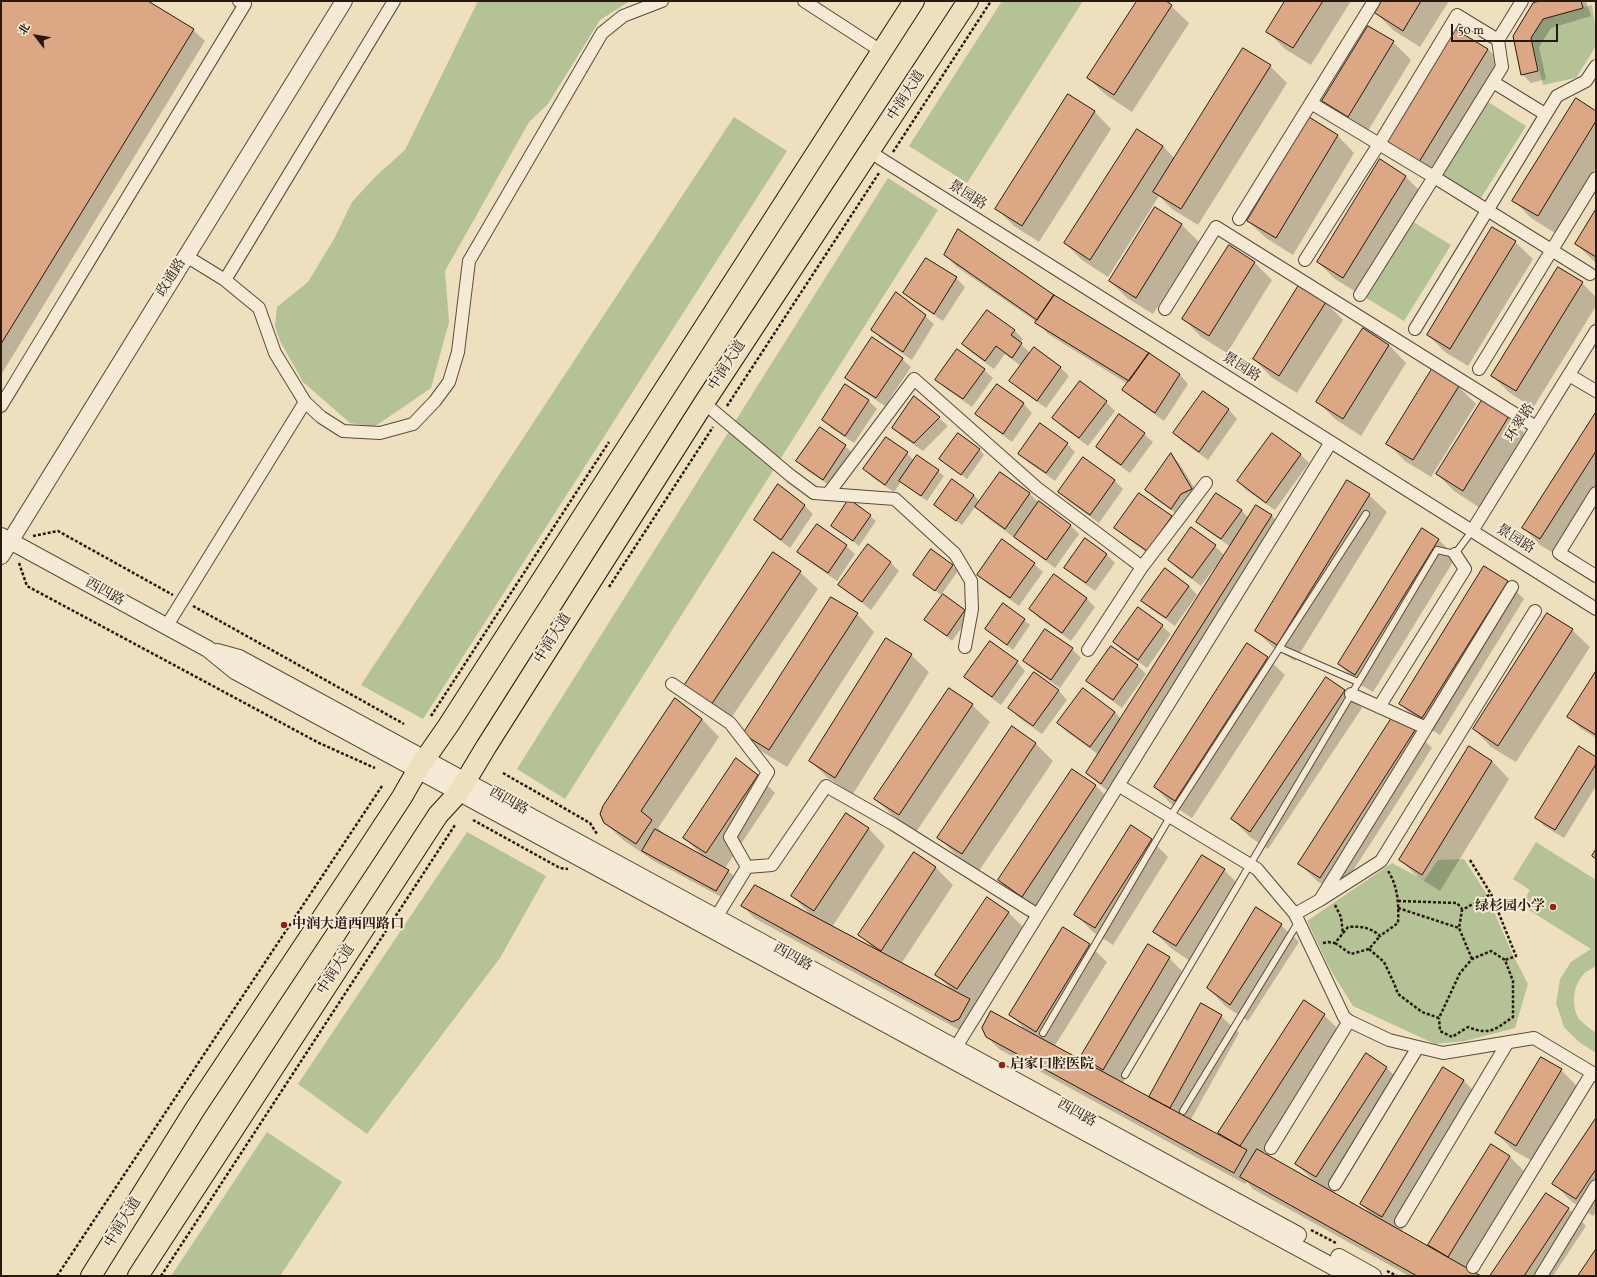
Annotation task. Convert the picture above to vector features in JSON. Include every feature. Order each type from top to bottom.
[{"type":"main road","name":"中润大道","points":[[91,1276],[195,1109],[394,810],[422,764],[914,1]]},
{"type":"main road","name":"中润大道","points":[[138,1276],[438,815],[463,786],[704,403],[878,158],[968,1]]},
{"type":"street","name":"政通路","points":[[1,556],[6,538],[186,256],[344,1]]},
{"type":"street","points":[[225,280],[394,1]]},
{"type":"street","points":[[186,256],[225,280],[259,308],[274,353],[305,402],[321,417],[343,431],[380,433],[413,424],[435,401],[449,382],[458,352],[469,261],[602,33],[623,16],[662,1]]},
{"type":"street","points":[[804,1],[882,51]]},
{"type":"street","points":[[1239,219],[1374,1]]},
{"type":"street","points":[[1360,295],[1502,67],[1498,40],[1522,1]]},
{"type":"street","points":[[1,406],[244,2]]},
{"type":"street","points":[[1305,260],[1379,144],[1457,16],[1498,40]]},
{"type":"street","points":[[1415,329],[1486,209],[1556,96],[1591,84],[1596,66]]},
{"type":"street","points":[[1493,82],[1545,114]]},
{"type":"street","points":[[1311,103],[1590,274]]},
{"type":"street","name":"景园路","points":[[878,158],[1596,609]]},
{"type":"street","points":[[1479,369],[1596,178]]},
{"type":"street","points":[[1165,309],[1216,227],[1536,427]]},
{"type":"street","name":"环翠路","points":[[1472,531],[1596,331]]},
{"type":"street","points":[[1569,375],[1596,391]]},
{"type":"street","points":[[828,494],[914,379],[1037,488],[1142,567]]},
{"type":"street","points":[[166,627],[305,402]]},
{"type":"street","points":[[704,403],[791,476],[814,493],[895,498],[955,554],[971,581],[972,609],[965,647]]},
{"type":"street","points":[[952,1054],[1331,442]]},
{"type":"street","points":[[1088,650],[1142,567],[1206,483]]},
{"type":"street","points":[[1596,493],[1559,553],[1596,576]]},
{"type":"street","name":"西四路","points":[[6,538],[208,649],[239,658],[422,764],[713,922],[1350,1276]]},
{"type":"street","points":[[1379,707],[1465,569],[1455,554]]},
{"type":"street","points":[[1324,897],[1512,587]]},
{"type":"street","points":[[1297,917],[1324,897],[1381,861],[1534,610]]},
{"type":"street","points":[[672,684],[730,723],[768,772],[730,837],[747,867]]},
{"type":"street","points":[[1351,694],[1426,728]]},
{"type":"street","points":[[1118,785],[1257,869],[1297,917],[1344,1017],[1349,1021],[1389,1040],[1443,1052],[1534,1038],[1594,1074],[1473,1267]]},
{"type":"street","points":[[747,867],[772,865],[826,786],[893,824],[1038,915]]},
{"type":"street","points":[[713,922],[747,867]]},
{"type":"street","points":[[1271,1148],[1349,1021]]},
{"type":"street","points":[[1401,1222],[1508,1042]]},
{"type":"street","points":[[1335,1184],[1418,1047]]},
{"type":"street","name":"西四路","points":[[952,1054],[1373,1276]]},
{"type":"street","points":[[1540,1276],[1596,1186]]},
{"type":"lane","points":[[1044,1033],[1170,817],[1366,514]]},
{"type":"lane","points":[[1125,1075],[1437,550],[1455,554],[1472,531]]},
{"type":"lane","points":[[1280,648],[1358,682]]},
{"type":"lane","points":[[1183,1111],[1297,917]]},
{"type":"path","points":[[608,589],[720,417],[878,158],[991,1]]},
{"type":"path","points":[[375,768],[319,743],[28,586],[6,538],[58,531],[404,724]]},
{"type":"path","points":[[503,773],[590,823],[598,835]]},
{"type":"path","points":[[57,1276],[382,786]]},
{"type":"path","points":[[161,1276],[455,825]]},
{"type":"path","points":[[1470,860],[1491,894],[1516,956],[1505,960]]},
{"type":"path","points":[[1311,946],[1328,942],[1336,943],[1351,954],[1369,949],[1380,936],[1398,923],[1398,901],[1393,878],[1381,861]]},
{"type":"path","points":[[1462,910],[1491,894]]},
{"type":"path","points":[[1324,897],[1341,917],[1343,934]]},
{"type":"path","points":[[1398,901],[1457,903],[1462,910],[1459,928],[1472,959]]},
{"type":"path","points":[[1398,908],[1459,928]]},
{"type":"path","points":[[1336,943],[1348,927],[1361,926],[1373,930],[1380,936]]},
{"type":"path","points":[[1369,949],[1384,962],[1398,994],[1422,1012],[1439,1018]]},
{"type":"path","points":[[1491,951],[1505,960],[1513,981],[1513,1016],[1493,1031],[1478,1031],[1468,1027],[1452,1037],[1440,1031],[1439,1018],[1460,973],[1472,959],[1491,951]]},
{"type":"green space","points":[[478,1],[630,1],[600,20],[548,104],[529,122],[445,271],[449,322],[431,388],[374,427],[350,423],[303,382],[280,341],[275,326],[277,307],[308,282],[334,239],[352,202],[376,176],[405,150]]},
{"type":"green space","points":[[1002,1],[1083,1],[967,183],[909,146]]},
{"type":"green space","points":[[1592,5],[1596,31],[1596,46],[1576,78],[1543,85],[1531,38],[1543,19]]},
{"type":"green space","points":[[1485,100],[1526,126],[1481,198],[1440,173]]},
{"type":"green space","points":[[734,117],[787,151],[423,719],[361,685]]},
{"type":"green space","points":[[888,178],[938,210],[565,799],[517,769]]},
{"type":"green space","points":[[1410,220],[1451,245],[1404,321],[1363,296]]},
{"type":"green space","points":[[467,832],[546,876],[500,958],[367,1134],[298,1084]]},
{"type":"green space","points":[[1536,842],[1596,880],[1596,966],[1583,975],[1575,990],[1574,1002],[1576,1014],[1579,1019],[1596,1033],[1596,1053],[1579,1042],[1564,1027],[1556,1003],[1560,979],[1571,962],[1591,949],[1521,905],[1530,890],[1513,879]]},
{"type":"green space","points":[[1464,859],[1486,893],[1512,953],[1528,984],[1515,1028],[1465,1041],[1435,1044],[1353,1006],[1330,969],[1307,921],[1392,863],[1424,880],[1438,860]]},
{"type":"green space","points":[[267,1132],[342,1182],[280,1276],[171,1276]]},
{"type":"building","points":[[1,1],[148,1],[194,29],[1,344]]},
{"type":"building","points":[[1137,1],[1166,1],[1172,5],[1114,95],[1087,78]]},
{"type":"building","points":[[1285,1],[1323,1],[1293,48],[1266,32]]},
{"type":"building","points":[[1382,1],[1421,1],[1403,31],[1375,13]]},
{"type":"building","points":[[1540,1],[1581,1],[1583,8],[1543,19],[1531,38],[1538,71],[1521,75],[1513,36],[1533,3]]},
{"type":"building","points":[[1368,26],[1394,41],[1348,117],[1322,101]]},
{"type":"building","points":[[1453,28],[1488,49],[1419,162],[1385,141]]},
{"type":"building","points":[[1243,48],[1271,65],[1181,209],[1153,192]]},
{"type":"building","points":[[1068,94],[1095,111],[1022,226],[995,209]]},
{"type":"building","points":[[1576,98],[1596,111],[1596,121],[1538,216],[1512,201]]},
{"type":"building","points":[[1309,117],[1338,135],[1276,238],[1247,221]]},
{"type":"building","points":[[1137,129],[1163,146],[1090,260],[1064,243]]},
{"type":"building","points":[[1380,159],[1406,176],[1343,278],[1317,262]]},
{"type":"building","points":[[1155,207],[1182,224],[1136,298],[1109,281]]},
{"type":"building","points":[[1596,209],[1596,257],[1575,244]]},
{"type":"building","points":[[1492,227],[1516,241],[1450,349],[1427,335]]},
{"type":"building","points":[[958,229],[1054,295],[1037,320],[944,255]]},
{"type":"building","points":[[1229,245],[1255,262],[1209,336],[1182,319]]},
{"type":"building","points":[[926,258],[957,277],[934,314],[903,293]]},
{"type":"building","points":[[1558,267],[1583,282],[1516,391],[1491,376]]},
{"type":"building","points":[[1299,285],[1326,302],[1279,376],[1253,359]]},
{"type":"building","points":[[896,292],[926,315],[903,352],[871,330]]},
{"type":"building","points":[[1054,295],[1149,353],[1129,381],[1035,323]]},
{"type":"building","points":[[987,310],[1015,330],[1011,335],[1022,343],[1012,358],[996,346],[985,361],[962,344]]},
{"type":"building","points":[[1363,328],[1389,345],[1343,419],[1316,402]]},
{"type":"building","points":[[872,337],[903,358],[876,398],[845,378]]},
{"type":"building","points":[[1034,347],[1061,367],[1037,401],[1009,381]]},
{"type":"building","points":[[957,349],[985,369],[963,399],[935,380]]},
{"type":"building","points":[[1149,353],[1180,374],[1155,413],[1122,390]]},
{"type":"building","points":[[1432,369],[1459,386],[1413,460],[1386,444]]},
{"type":"building","points":[[1080,381],[1107,401],[1079,438],[1052,418]]},
{"type":"building","points":[[845,384],[869,400],[845,436],[822,420]]},
{"type":"building","points":[[997,384],[1024,403],[1003,434],[975,414]]},
{"type":"building","points":[[1203,391],[1229,409],[1199,452],[1173,433]]},
{"type":"building","points":[[914,396],[940,417],[914,443],[892,428]]},
{"type":"building","points":[[1482,400],[1509,416],[1463,491],[1436,474]]},
{"type":"building","points":[[1596,412],[1596,451],[1540,539],[1522,528]]},
{"type":"building","points":[[1119,414],[1145,433],[1121,465],[1096,447]]},
{"type":"building","points":[[1040,423],[1068,443],[1046,473],[1018,454]]},
{"type":"building","points":[[820,427],[846,445],[823,480],[796,461]]},
{"type":"building","points":[[958,433],[980,449],[961,475],[939,459]]},
{"type":"building","points":[[1272,433],[1301,454],[1266,503],[1237,481]]},
{"type":"building","points":[[886,437],[908,452],[885,485],[863,469]]},
{"type":"building","points":[[1171,453],[1192,489],[1181,494],[1171,509],[1145,490]]},
{"type":"building","points":[[917,455],[939,470],[921,496],[899,481]]},
{"type":"building","points":[[1083,457],[1115,480],[1090,515],[1058,492]]},
{"type":"building","points":[[1000,472],[1030,493],[1005,529],[975,507]]},
{"type":"building","points":[[952,479],[974,495],[956,521],[934,505]]},
{"type":"building","points":[[1347,480],[1370,494],[1277,645],[1255,631]]},
{"type":"building","points":[[778,484],[805,505],[781,540],[754,520]]},
{"type":"building","points":[[1139,493],[1172,516],[1147,551],[1114,528]]},
{"type":"building","points":[[1216,493],[1242,510],[1221,539],[1196,522]]},
{"type":"building","points":[[849,499],[871,515],[853,541],[831,526]]},
{"type":"building","points":[[1039,501],[1071,525],[1046,560],[1014,537]]},
{"type":"building","points":[[1256,505],[1272,515],[1101,784],[1086,773]]},
{"type":"building","points":[[817,524],[847,545],[828,573],[797,552]]},
{"type":"building","points":[[1191,527],[1216,545],[1192,578],[1168,560]]},
{"type":"building","points":[[1422,528],[1439,539],[1355,675],[1338,664]]},
{"type":"building","points":[[1085,538],[1107,554],[1086,583],[1064,568]]},
{"type":"building","points":[[1002,539],[1035,563],[1010,598],[977,575]]},
{"type":"building","points":[[868,544],[891,562],[862,602],[838,585]]},
{"type":"building","points":[[931,549],[953,565],[935,591],[913,575]]},
{"type":"building","points":[[773,552],[801,571],[711,705],[684,686]]},
{"type":"building","points":[[1484,566],[1508,581],[1422,718],[1399,704]]},
{"type":"building","points":[[1165,568],[1189,586],[1166,618],[1141,601]]},
{"type":"building","points":[[1054,574],[1087,598],[1062,633],[1029,609]]},
{"type":"building","points":[[943,594],[965,610],[947,636],[924,620]]},
{"type":"building","points":[[831,597],[858,613],[769,750],[743,734]]},
{"type":"building","points":[[1003,603],[1025,619],[1007,645],[985,629]]},
{"type":"building","points":[[1138,607],[1163,625],[1138,660],[1113,642]]},
{"type":"building","points":[[1547,613],[1573,629],[1498,746],[1473,729]]},
{"type":"building","points":[[1045,629],[1073,648],[1051,680],[1023,661]]},
{"type":"building","points":[[886,638],[912,654],[835,778],[809,761]]},
{"type":"building","points":[[990,641],[1018,661],[992,697],[964,677]]},
{"type":"building","points":[[1247,643],[1268,657],[1175,801],[1154,787]]},
{"type":"building","points":[[1111,646],[1138,665],[1113,700],[1086,681]]},
{"type":"building","points":[[1596,671],[1596,735],[1567,717]]},
{"type":"building","points":[[1034,672],[1059,690],[1033,726],[1008,708]]},
{"type":"building","points":[[1326,677],[1345,690],[1250,832],[1231,819]]},
{"type":"building","points":[[949,688],[973,704],[899,815],[874,799]]},
{"type":"building","points":[[1083,688],[1115,712],[1090,747],[1057,723]]},
{"type":"building","points":[[675,698],[702,719],[641,811],[652,820],[636,844],[604,823],[600,814],[603,806]]},
{"type":"building","points":[[1393,716],[1415,730],[1320,878],[1298,864]]},
{"type":"building","points":[[1012,726],[1036,743],[962,854],[937,838]]},
{"type":"building","points":[[1469,746],[1492,761],[1422,875],[1399,860]]},
{"type":"building","points":[[1579,746],[1596,757],[1596,764],[1555,830],[1535,818]]},
{"type":"building","points":[[736,758],[758,775],[706,853],[683,838]]},
{"type":"building","points":[[1072,769],[1096,785],[1022,897],[998,880]]},
{"type":"building","points":[[846,813],[869,828],[814,911],[791,896]]},
{"type":"building","points":[[1131,825],[1152,839],[1095,928],[1074,915]]},
{"type":"building","points":[[655,829],[729,870],[716,891],[642,851]]},
{"type":"building","points":[[1596,849],[1596,859],[1592,856]]},
{"type":"building","points":[[914,852],[936,867],[881,951],[858,935]]},
{"type":"building","points":[[1202,855],[1225,869],[1176,946],[1153,932]]},
{"type":"building","points":[[755,885],[970,999],[959,1019],[952,1022],[741,906]]},
{"type":"building","points":[[987,897],[1009,912],[957,989],[935,975]]},
{"type":"building","points":[[1256,907],[1282,924],[1230,1005],[1207,988]]},
{"type":"building","points":[[1063,927],[1090,944],[1036,1032],[1009,1015]]},
{"type":"building","points":[[1148,944],[1170,957],[1103,1070],[1081,1056]]},
{"type":"building","points":[[1304,1000],[1325,1014],[1240,1146],[1218,1133]]},
{"type":"building","points":[[1201,1003],[1222,1015],[1170,1108],[1149,1097]]},
{"type":"building","points":[[991,1011],[1247,1150],[1234,1173],[986,1037],[982,1028]]},
{"type":"building","points":[[1366,1053],[1387,1067],[1316,1177],[1295,1164]]},
{"type":"building","points":[[1541,1057],[1562,1069],[1516,1146],[1495,1133]]},
{"type":"building","points":[[1443,1067],[1464,1080],[1382,1217],[1360,1204]]},
{"type":"building","points":[[1596,1118],[1596,1169],[1576,1199],[1552,1184]]},
{"type":"building","points":[[1491,1144],[1510,1156],[1448,1257],[1428,1245]]},
{"type":"building","points":[[1257,1149],[1481,1276],[1417,1276],[1240,1177]]},
{"type":"building","points":[[1546,1193],[1569,1208],[1524,1276],[1490,1276]]},
{"type":"building","points":[[1596,1249],[1596,1276],[1578,1276]]},
{"type":"place","name":"绿杉园小学","points":[[1553,907]]},
{"type":"place","name":"中润大道西四路口","points":[[284,925]]},
{"type":"place","name":"启家口腔医院","points":[[1002,1065]]}]
